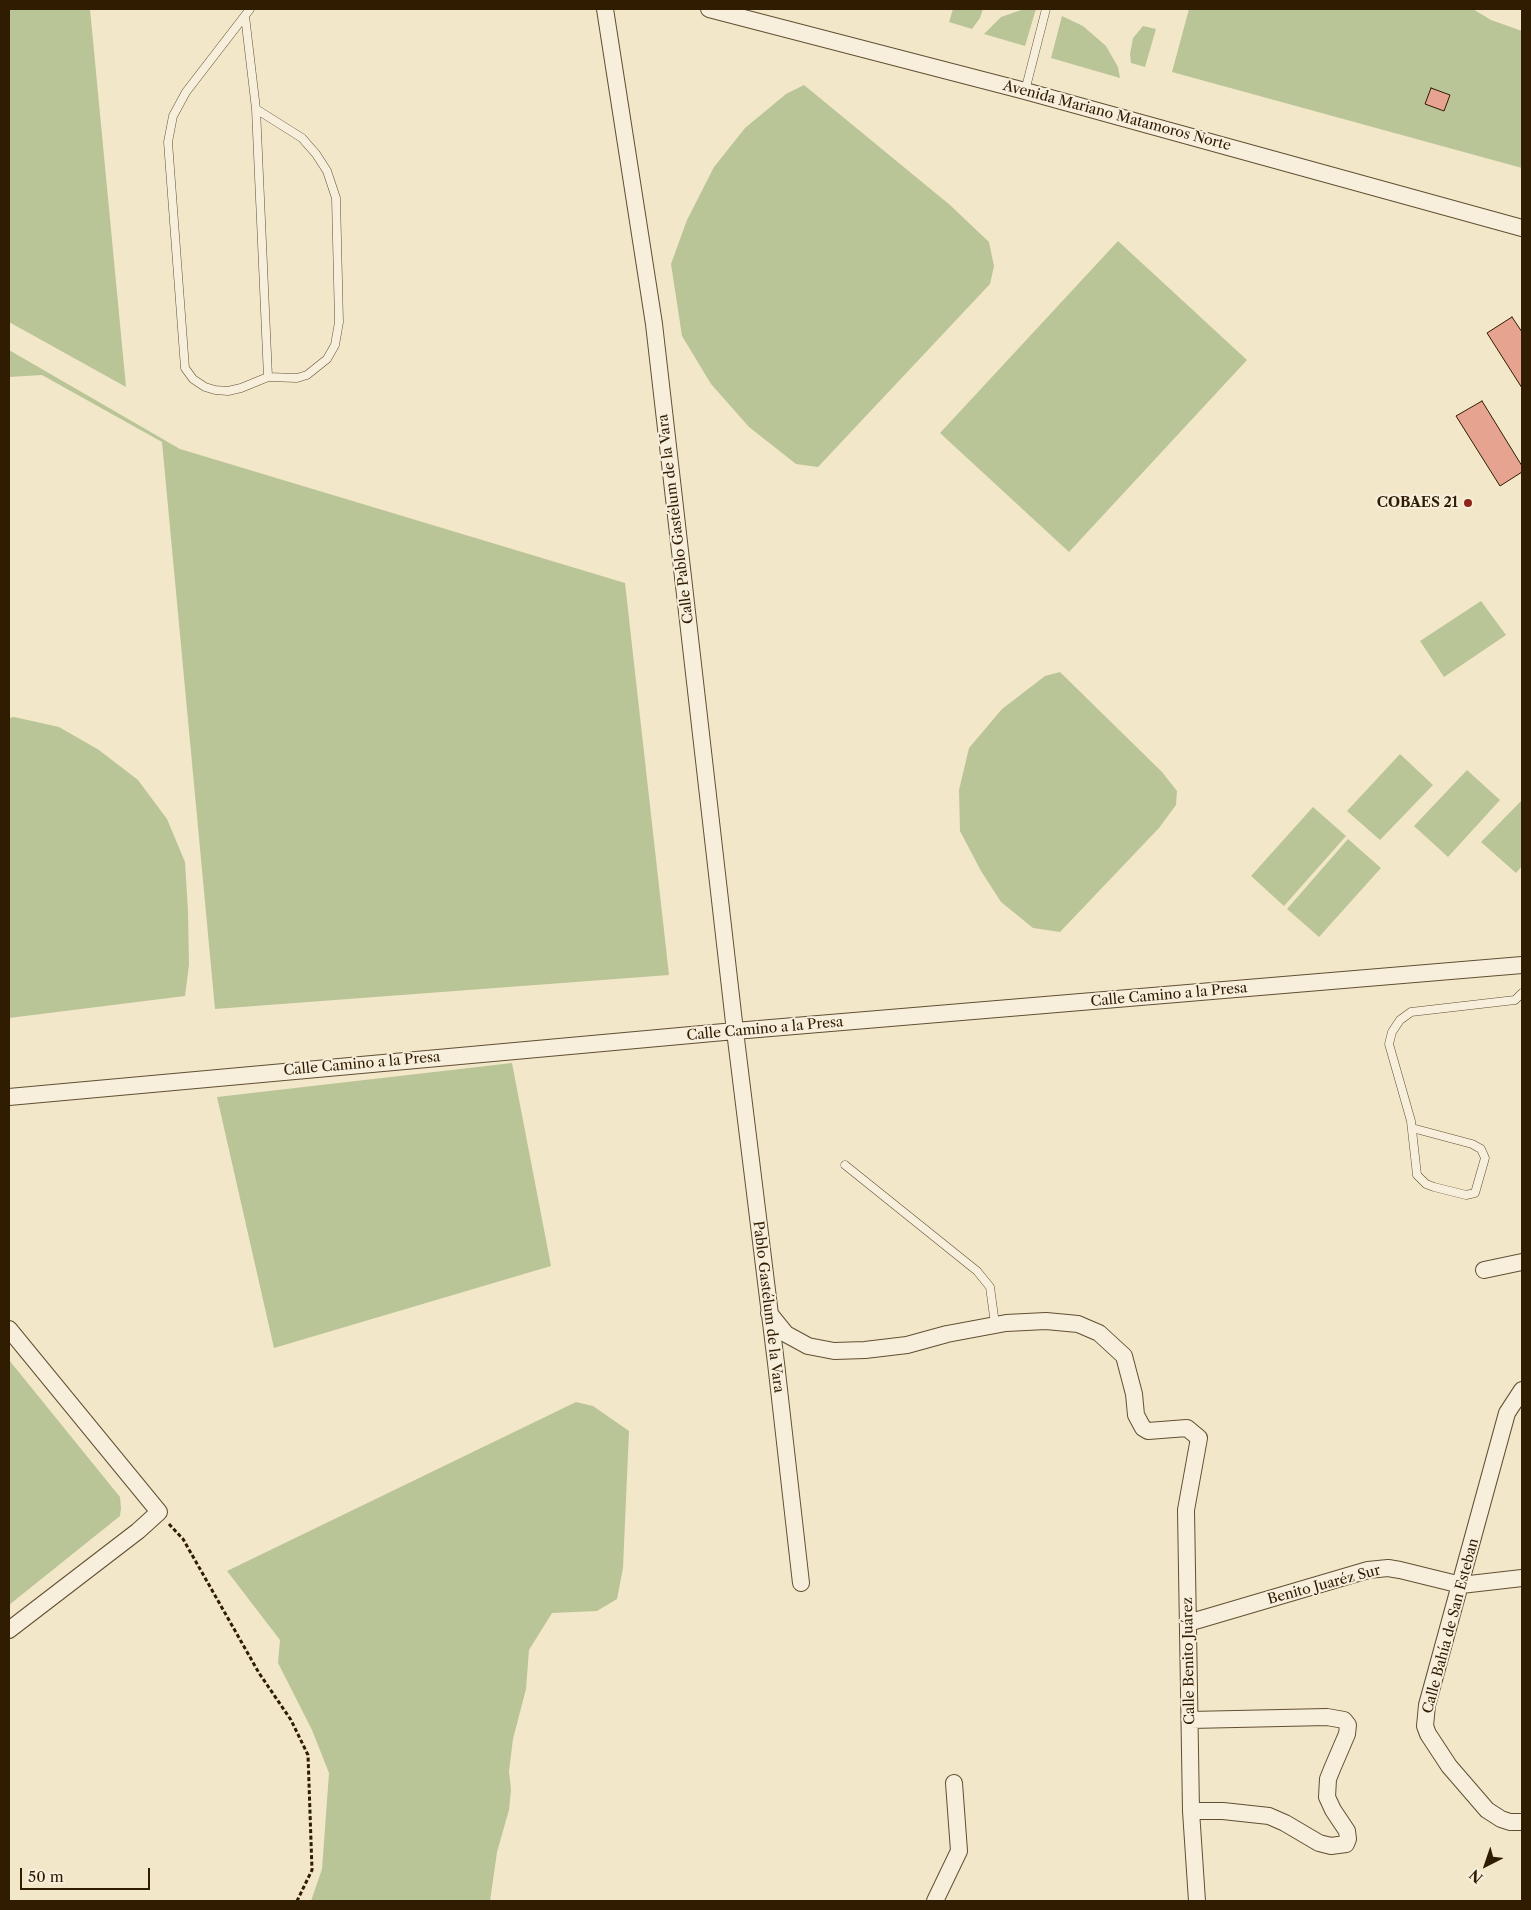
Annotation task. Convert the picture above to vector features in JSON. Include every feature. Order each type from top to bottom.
[{"type":"street","name":"Calle Pablo Gastélum de la Vara","points":[[605,9],[654,324],[735,1031]]},
{"type":"street","name":"Avenida Mariano Matamoros Norte","points":[[710,9],[1025,91],[1522,228]]},
{"type":"street","name":"Calle Camino a la Presa","points":[[9,1096],[735,1031],[1522,965]]},
{"type":"street","name":"Pablo Gastélum de la Vara","points":[[735,1031],[801,1583]]},
{"type":"street","points":[[1484,1270],[1522,1262]]},
{"type":"street","points":[[769,1313],[786,1334],[808,1346],[834,1351],[865,1350],[907,1345],[995,1324]]},
{"type":"street","name":"Calle Benito Juárez","points":[[995,1324],[1046,1321],[1078,1324],[1099,1333],[1124,1356],[1134,1394],[1136,1415],[1143,1428],[1148,1431],[1187,1428],[1199,1438],[1186,1510],[1191,1811],[1197,1901]]},
{"type":"street","points":[[9,1329],[159,1512],[138,1531],[9,1630]]},
{"type":"street","name":"Calle Bahía de San Esteban","points":[[1522,1390],[1507,1413],[1427,1705],[1426,1726],[1428,1734],[1449,1766],[1487,1810],[1501,1819],[1510,1822],[1522,1822]]},
{"type":"street","name":"Benito Juaréz Sur","points":[[1188,1624],[1368,1570],[1388,1568],[1461,1585]]},
{"type":"street","points":[[1461,1585],[1522,1578]]},
{"type":"street","points":[[1190,1720],[1327,1717],[1344,1720],[1348,1725],[1347,1734],[1330,1774],[1327,1796],[1333,1810],[1347,1832],[1348,1839],[1346,1844],[1331,1846],[1319,1843],[1270,1816],[1223,1811],[1191,1811]]},
{"type":"street","points":[[934,1901],[959,1851],[954,1782]]},
{"type":"lane","points":[[250,9],[180,102],[169,129],[168,142],[185,368],[193,379],[205,388],[215,390],[228,391],[268,378],[297,378],[307,375],[328,359],[335,345],[339,322],[336,198],[327,172],[316,154],[302,138],[256,109]]},
{"type":"lane","points":[[1025,91],[1046,9]]},
{"type":"lane","points":[[245,16],[256,109],[268,378]]},
{"type":"lane","points":[[1412,1128],[1481,1148],[1485,1158],[1475,1193],[1466,1195],[1434,1187],[1420,1180],[1417,1175],[1412,1128],[1406,1100],[1389,1044],[1392,1032],[1400,1020],[1411,1012],[1515,1000],[1522,993]]},
{"type":"lane","points":[[845,1165],[977,1271],[990,1287],[995,1324]]},
{"type":"path","points":[[159,1512],[183,1539],[259,1673],[291,1720],[308,1755],[312,1870],[297,1901]]},
{"type":"green space","points":[[9,9],[90,9],[126,387],[9,322]]},
{"type":"green space","points":[[953,9],[983,9],[980,18],[972,29],[949,22]]},
{"type":"green space","points":[[1024,9],[1036,9],[1025,46],[984,34],[1001,17]]},
{"type":"green space","points":[[1189,9],[1473,9],[1491,20],[1522,31],[1522,168],[1172,72]]},
{"type":"green space","points":[[1062,16],[1083,26],[1106,46],[1118,67],[1120,78],[1051,58]]},
{"type":"green space","points":[[1143,26],[1156,29],[1145,67],[1131,63],[1130,54],[1133,38]]},
{"type":"green space","points":[[804,85],[950,205],[989,242],[994,266],[990,284],[818,467],[796,464],[749,427],[711,384],[682,336],[671,264],[687,220],[714,167],[745,128],[786,94]]},
{"type":"green space","points":[[1118,241],[1247,360],[1069,552],[940,433]]},
{"type":"green space","points":[[9,350],[180,449],[625,583],[669,975],[215,1009],[162,442],[42,375],[9,377]]},
{"type":"green space","points":[[1481,601],[1506,635],[1444,677],[1420,641]]},
{"type":"green space","points":[[1060,672],[1162,772],[1177,791],[1176,805],[1159,828],[1060,932],[1033,928],[1001,902],[981,871],[960,831],[959,790],[969,748],[1002,709],[1045,676]]},
{"type":"green space","points":[[14,717],[59,727],[99,750],[138,780],[167,819],[185,862],[189,965],[185,996],[9,1018],[9,718]]},
{"type":"green space","points":[[1400,754],[1433,785],[1380,840],[1347,811]]},
{"type":"green space","points":[[1467,770],[1500,800],[1448,857],[1414,826]]},
{"type":"green space","points":[[1522,800],[1522,866],[1516,873],[1481,842]]},
{"type":"green space","points":[[1313,807],[1346,836],[1284,906],[1251,876]]},
{"type":"green space","points":[[1348,839],[1381,868],[1319,937],[1287,909]]},
{"type":"green space","points":[[512,1063],[551,1266],[274,1348],[217,1097]]},
{"type":"green space","points":[[9,1360],[120,1497],[121,1508],[120,1516],[9,1605]]},
{"type":"green space","points":[[576,1402],[593,1406],[629,1431],[623,1568],[617,1599],[597,1611],[552,1613],[529,1650],[526,1689],[513,1739],[509,1771],[511,1790],[509,1810],[497,1852],[490,1901],[311,1901],[322,1869],[329,1773],[312,1730],[278,1663],[280,1640],[227,1571]]},
{"type":"building","points":[[1431,88],[1450,95],[1444,111],[1425,104]]},
{"type":"building","points":[[1512,317],[1522,332],[1522,388],[1487,333]]},
{"type":"building","points":[[1482,401],[1522,466],[1522,472],[1500,486],[1456,416]]},
{"type":"place","name":"COBAES 21","points":[[1468,503]]}]
